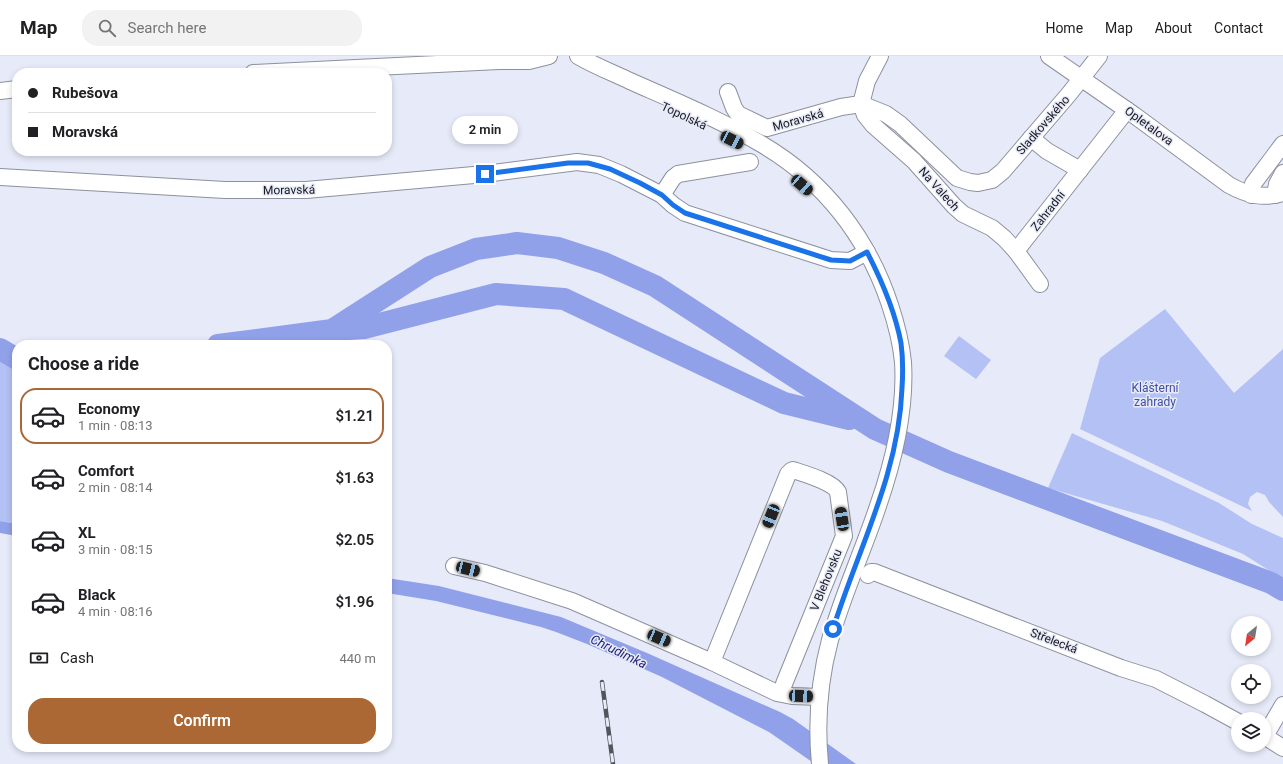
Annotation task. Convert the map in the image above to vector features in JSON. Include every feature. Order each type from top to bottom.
[{"type":"street","points":[[356,68],[499,61],[529,61],[549,56]]},
{"type":"street","name":"Topolská","points":[[566,56],[586,70],[742,145],[784,170],[825,208],[863,254]]},
{"type":"street","name":"Topolská","points":[[578,56],[720,122],[763,145],[790,162],[831,200],[853,228],[863,254]]},
{"type":"street","points":[[861,104],[867,81],[880,56]]},
{"type":"street","name":"Opletalova","points":[[1049,56],[1127,110],[1229,185],[1251,195]]},
{"type":"street","name":"Sladkovského","points":[[978,183],[992,180],[1003,171],[1082,79],[1099,56]]},
{"type":"street","points":[[0,91],[12,90]]},
{"type":"street","name":"Moravská","points":[[728,92],[738,114],[767,128],[840,107],[861,104]]},
{"type":"street","name":"Na Valech","points":[[861,104],[886,114],[900,124],[957,178],[978,183]]},
{"type":"street","name":"Na Valech","points":[[861,104],[865,116],[873,125],[914,161],[963,214],[997,232],[1016,251],[1040,284]]},
{"type":"street","name":"Zahradní","points":[[1016,251],[1127,110]]},
{"type":"street","points":[[1031,138],[1047,151],[1080,170]]},
{"type":"street","points":[[1283,144],[1253,184],[1251,195],[1263,196],[1279,194],[1277,184],[1283,173]]},
{"type":"street","name":"Moravská","points":[[0,177],[238,190],[306,190],[485,174],[577,162],[599,165],[610,169],[662,195],[685,213],[792,248],[839,261],[850,261],[863,254]]},
{"type":"street","points":[[662,195],[673,178],[678,174],[750,162]]},
{"type":"street","points":[[811,764],[815,696],[812,677],[819,644],[859,543],[873,488],[884,467],[896,411],[891,346],[880,304],[863,254]]},
{"type":"street","name":"V Blehovsku","points":[[712,662],[788,474],[793,470],[830,484],[835,488],[838,492],[844,533],[784,684]]},
{"type":"street","points":[[454,566],[485,573],[552,594],[619,621],[712,662],[777,693],[792,696],[815,696]]},
{"type":"street","name":"Střelecká","points":[[868,575],[871,572],[874,572],[1121,668],[1156,678],[1231,718]]},
{"type":"street","points":[[1271,726],[1283,705]]},
{"type":"street","points":[[813,730],[820,764]]},
{"type":"street","points":[[1271,740],[1283,748]]},
{"type":"green space","name":"Klášterní zahrady","points":[[1165,309],[1234,393],[1283,349],[1283,517],[1269,502],[1265,495],[1257,492],[1250,497],[1248,504],[1252,511],[1080,429],[1100,358]]},
{"type":"green space","points":[[959,336],[991,360],[976,379],[944,356]]},
{"type":"green space","points":[[0,359],[3,359],[12,366],[12,523],[0,521]]},
{"type":"green space","points":[[1072,433],[1219,503],[1252,524],[1283,538],[1283,579],[1243,554],[1162,521],[1048,488]]},
{"type":"water","points":[[0,521],[12,523],[12,535],[0,533]]},
{"type":"water","name":"Chrudimka","points":[[392,579],[439,586],[561,617],[780,712],[793,719],[856,764],[815,764],[769,732],[662,677],[587,644],[541,627],[436,601],[392,594]]},
{"type":"waterway","points":[[256,340],[332,330],[430,267],[476,249],[517,243],[558,248],[604,263],[655,286],[875,429],[949,462],[1271,583],[1283,590]]},
{"type":"waterway","points":[[333,330],[364,328],[496,294],[564,299],[784,403],[849,419]]},
{"type":"waterway","points":[[0,349],[12,356]]},
{"type":"railway","points":[[602,682],[613,764]]},
{"type":"route","points":[[485,174],[577,162],[599,165],[640,183],[662,195],[677,209],[692,216],[831,260],[850,261],[867,252],[884,287],[901,343],[903,376],[901,405],[895,444],[885,486],[833,629]]}]
